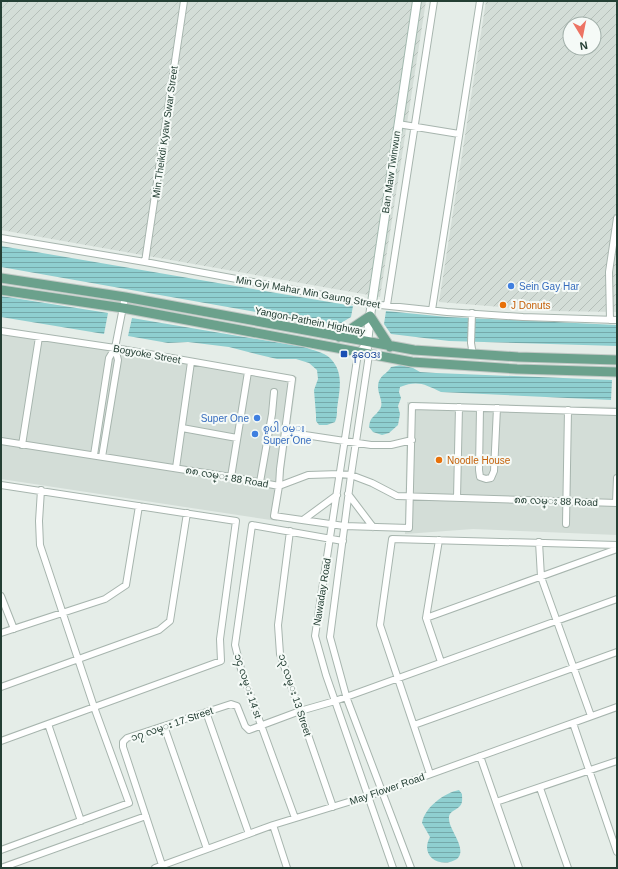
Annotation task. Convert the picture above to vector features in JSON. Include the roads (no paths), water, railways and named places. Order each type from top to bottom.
[{"type":"main road","name":"Yangon-Pathein Highway","points":[[1,278],[125,297],[390,347],[472,355],[617,360]]},
{"type":"main road","points":[[1,290],[123,308],[412,362],[517,369],[617,372]]},
{"type":"main road","points":[[339,337],[370,316],[390,347]]},
{"type":"street","name":"Min Theikdi Kyaw Swar Street","points":[[145,262],[184,1]]},
{"type":"street","name":"Ban Maw Twinwun","points":[[367,342],[417,1]]},
{"type":"street","points":[[387,305],[434,1]]},
{"type":"street","points":[[432,310],[480,1]]},
{"type":"street","points":[[398,124],[460,134]]},
{"type":"street","points":[[614,320],[608,272],[617,218]]},
{"type":"street","name":"Min Gyi Mahar Min Gaung Street","points":[[1,238],[145,262],[372,304],[472,315],[614,320]]},
{"type":"street","points":[[94,455],[109,358],[115,348],[125,297]]},
{"type":"street","points":[[472,315],[472,355]]},
{"type":"street","name":"Bogyoke Street","points":[[1,332],[115,348],[292,379],[286,432]]},
{"type":"street","points":[[22,445],[39,337]]},
{"type":"street","points":[[358,353],[367,342]]},
{"type":"street","name":"Nawaday Road","points":[[367,342],[369,355],[350,475],[330,637],[347,697],[381,792],[411,868]]},
{"type":"street","points":[[102,457],[118,360],[115,348]]},
{"type":"street","name":"Nawaday Road","points":[[358,353],[315,636],[335,701],[393,868]]},
{"type":"street","points":[[176,468],[191,362]]},
{"type":"street","points":[[231,477],[248,372]]},
{"type":"street","points":[[260,482],[272,414],[274,392]]},
{"type":"street","points":[[412,440],[391,445],[356,443],[286,432],[274,516],[332,525],[409,528],[411,497],[412,440],[412,406],[617,412]]},
{"type":"street","points":[[458,498],[459,407]]},
{"type":"street","points":[[480,408],[479,470],[480,477],[486,480],[491,478],[494,471],[497,408]]},
{"type":"street","points":[[566,524],[568,410]]},
{"type":"street","points":[[182,428],[237,438]]},
{"type":"street","name":"၈၈ လမ္း 88 Road","points":[[1,442],[94,455],[279,486],[308,475],[340,474],[350,475],[372,483],[397,496],[616,503]]},
{"type":"street","points":[[616,503],[617,478]]},
{"type":"street","points":[[1,485],[236,521],[220,639],[221,661],[1,741]]},
{"type":"street","points":[[1,850],[129,803],[94,707],[40,544],[39,521],[41,490]]},
{"type":"street","points":[[348,494],[373,527]]},
{"type":"street","points":[[303,520],[337,495]]},
{"type":"street","points":[[1,633],[105,599],[126,585],[139,506]]},
{"type":"street","points":[[1,687],[159,630],[170,621],[187,513]]},
{"type":"street","name":"၁၄ လမ္း 14 st","points":[[290,531],[252,525],[235,645],[241,669],[295,818]]},
{"type":"street","points":[[290,531],[330,540],[342,541]]},
{"type":"street","name":"၁၃ လမ္း 13 Street","points":[[290,531],[278,625],[280,654],[333,807]]},
{"type":"street","points":[[430,774],[399,677],[380,625],[392,539],[617,545]]},
{"type":"street","points":[[439,540],[426,618],[441,662]]},
{"type":"street","points":[[539,542],[541,577],[591,716]]},
{"type":"street","points":[[426,618],[617,549]]},
{"type":"street","points":[[1,596],[14,629]]},
{"type":"street","points":[[261,726],[300,711],[347,697],[617,599]]},
{"type":"street","points":[[414,725],[617,652]]},
{"type":"street","name":"၁၇ လမ္း 17 Street","points":[[162,865],[123,747],[123,742],[127,738],[231,704],[235,704],[237,706],[246,729],[249,730],[261,726]]},
{"type":"street","name":"May Flower Road","points":[[155,868],[273,825],[381,792],[617,707]]},
{"type":"street","points":[[206,712],[248,834]]},
{"type":"street","points":[[573,723],[617,852]]},
{"type":"street","points":[[48,724],[81,820]]},
{"type":"street","points":[[164,726],[208,849]]},
{"type":"street","points":[[480,756],[519,868]]},
{"type":"street","points":[[496,802],[617,761]]},
{"type":"street","points":[[540,788],[568,868]]},
{"type":"street","points":[[1,868],[146,816]]},
{"type":"street","points":[[273,825],[288,868]]},
{"type":"water","points":[[1,246],[353,306],[351,317],[336,326],[1,267]]},
{"type":"water","points":[[1,296],[108,313],[104,334],[1,317]]},
{"type":"water","points":[[386,311],[447,317],[617,325],[617,346],[449,341],[391,334],[384,324]]},
{"type":"water","points":[[132,318],[304,347],[325,354],[335,364],[339,376],[340,389],[335,422],[327,425],[319,425],[316,421],[314,390],[318,379],[317,370],[309,363],[296,359],[277,359],[229,347],[188,342],[168,343],[128,336]]},
{"type":"water","points":[[401,365],[413,368],[420,372],[612,380],[611,400],[441,392],[416,383],[400,387],[399,392],[401,398],[398,406],[400,414],[398,425],[389,433],[382,435],[373,432],[369,427],[370,423],[381,406],[378,389],[379,381],[391,367]]},
{"type":"water","points":[[459,790],[462,794],[462,803],[450,814],[449,819],[459,845],[460,855],[457,859],[451,862],[439,862],[429,855],[427,844],[430,837],[422,823],[431,806],[447,794]]},
{"type":"place","name":"Sein Gay Har","points":[[511,286]]},
{"type":"place","name":"J Donuts","points":[[503,305]]},
{"type":"place","name":"နဝေဒး","points":[[344,354]]},
{"type":"place","name":"Super One","points":[[257,418]]},
{"type":"place","name":"စူပါ ၀မ္း Super One","points":[[255,434]]},
{"type":"place","name":"Noodle House","points":[[439,460]]}]
